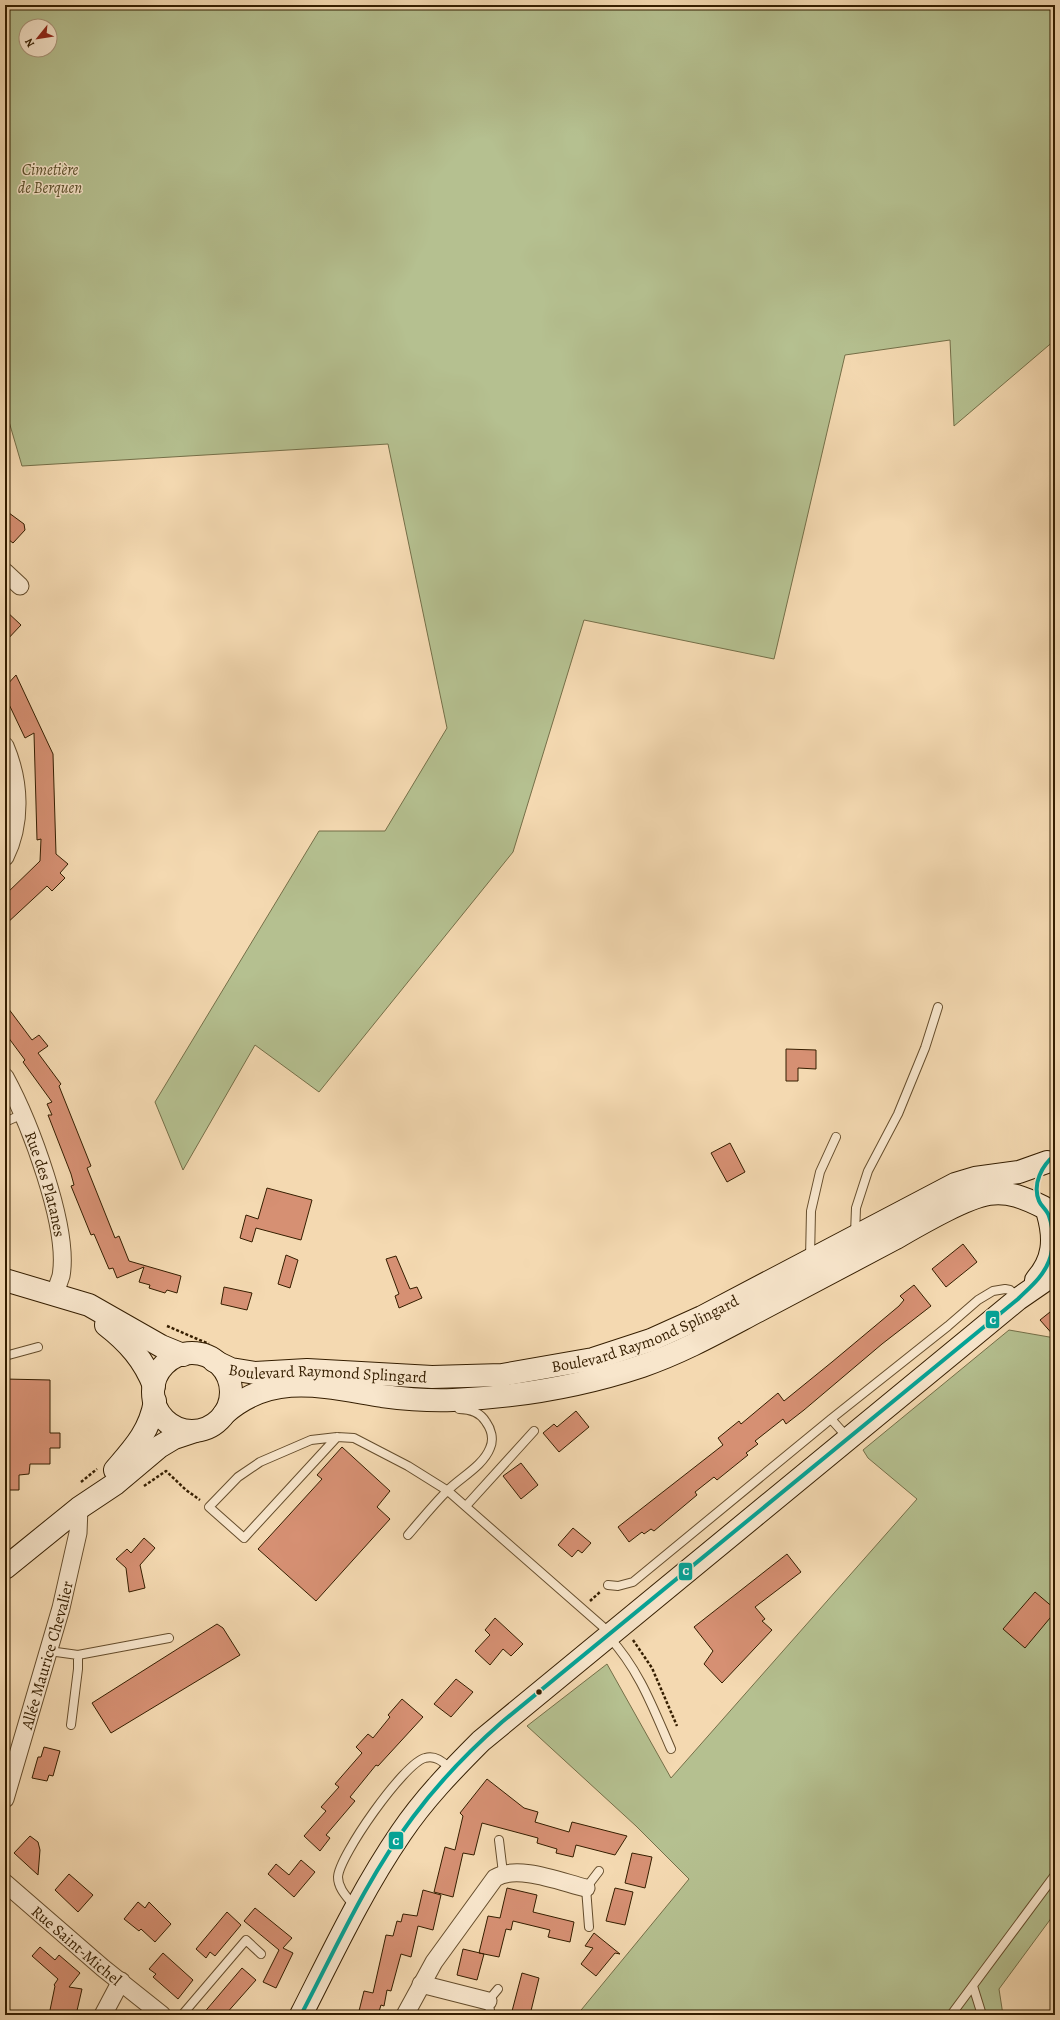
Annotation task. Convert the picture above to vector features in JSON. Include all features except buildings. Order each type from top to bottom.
[{"type":"main road","name":"Boulevard Raymond Splingard","points":[[224,1414],[247,1397],[286,1386],[320,1385],[370,1394],[438,1395],[482,1398],[538,1391],[616,1374],[686,1348],[814,1270],[855,1237],[960,1182],[975,1178],[1019,1172],[1051,1159]]},
{"type":"main road","points":[[1018,1299],[1040,1276],[1049,1261],[1053,1241],[1049,1214],[1038,1197],[1037,1186],[1040,1171],[1051,1159]]},
{"type":"main road","name":"Boulevard Raymond Splingard","points":[[814,1270],[930,1220],[982,1195],[1006,1193],[1024,1198],[1049,1214]]},
{"type":"main road","points":[[301,2015],[357,1909],[402,1832],[452,1770],[496,1727],[612,1638],[848,1438],[1018,1299],[1047,1279],[1055,1270]]},
{"type":"main road","points":[[5,1280],[96,1308],[161,1346],[182,1355],[201,1355],[214,1361],[226,1373],[230,1386],[229,1403],[224,1414],[213,1425],[174,1438],[159,1447],[115,1484],[79,1508],[5,1568]]},
{"type":"main road","points":[[53,1296],[93,1316],[117,1334],[144,1364],[160,1413],[168,1422],[178,1428],[195,1431]]},
{"type":"main road","points":[[79,1508],[122,1462],[143,1436],[150,1423],[158,1374],[165,1365],[182,1355]]},
{"type":"main road","name":"Boulevard Raymond Splingard","points":[[214,1361],[231,1369],[255,1373],[307,1370],[438,1395]]},
{"type":"street","points":[[5,572],[20,586]]},
{"type":"street","points":[[5,746],[14,774],[17,803],[14,833],[5,857]]},
{"type":"street","name":"Rue des Platanes","points":[[5,1077],[23,1114],[40,1159],[57,1224],[62,1269],[59,1283],[53,1296]]},
{"type":"street","name":"Allée Maurice Chevalier","points":[[5,1799],[61,1608],[77,1541],[79,1508]]},
{"type":"street","points":[[405,2015],[434,1962],[490,1884],[503,1873],[518,1872],[586,1888]]},
{"type":"street","name":"Rue Saint-Michel","points":[[5,1883],[86,1954],[120,1981],[103,2015]]},
{"type":"street","points":[[120,1981],[162,2015]]},
{"type":"street","points":[[422,1984],[492,2002]]},
{"type":"lane","points":[[855,1237],[856,1208],[868,1170],[898,1114],[925,1048],[938,1007]]},
{"type":"lane","points":[[5,1122],[23,1114]]},
{"type":"lane","points":[[814,1270],[811,1211],[820,1172],[836,1137]]},
{"type":"lane","points":[[5,1186],[5,1193]]},
{"type":"lane","points":[[608,1585],[627,1585],[633,1582],[983,1296],[994,1291],[1006,1289],[1010,1290],[1018,1299]]},
{"type":"lane","points":[[5,1356],[38,1347]]},
{"type":"lane","points":[[370,1394],[398,1406]]},
{"type":"lane","points":[[408,1535],[448,1491],[487,1455],[491,1446],[492,1436],[483,1417],[476,1412],[465,1409],[438,1395]]},
{"type":"lane","points":[[831,1419],[848,1438]]},
{"type":"lane","points":[[466,1506],[534,1431]]},
{"type":"lane","points":[[337,1437],[244,1538],[209,1507],[232,1482],[253,1466],[302,1443],[320,1438],[337,1437],[362,1441],[421,1473],[448,1491],[582,1608],[612,1638],[642,1681],[671,1749]]},
{"type":"lane","points":[[49,1651],[78,1655],[169,1638]]},
{"type":"lane","points":[[71,1725],[78,1669],[78,1655]]},
{"type":"lane","points":[[357,1909],[341,1889],[338,1877],[346,1857],[373,1814],[403,1774],[419,1760],[430,1757],[437,1758],[452,1770]]},
{"type":"lane","points":[[499,1840],[503,1873]]},
{"type":"lane","points":[[589,1928],[586,1888],[599,1871]]},
{"type":"lane","points":[[951,2015],[1055,1875]]},
{"type":"lane","points":[[182,2015],[246,1940],[261,1954]]},
{"type":"lane","points":[[973,1986],[982,2015]]},
{"type":"path","points":[[78,1485],[101,1465]]},
{"type":"path","points":[[141,1488],[166,1471],[186,1490],[209,1507]]},
{"type":"path","points":[[582,1608],[608,1585]]},
{"type":"path","points":[[612,1638],[629,1636],[644,1655],[652,1668],[677,1726]]},
{"type":"green space","name":"Cimetière de Berquen","points":[[5,5],[149,5],[151,7],[154,5],[1055,5],[1055,340],[954,426],[950,340],[845,355],[774,659],[584,620],[513,852],[319,1092],[255,1045],[183,1170],[155,1102],[319,831],[385,831],[447,728],[388,444],[22,466],[5,408]]},
{"type":"green space","points":[[1009,1330],[1055,1338],[1055,1913],[999,1989],[1003,2015],[577,2015],[689,1879],[636,1826],[527,1726],[607,1664],[671,1778],[917,1499],[868,1458],[863,1450]]},
{"type":"transit line","name":"C","points":[[301,2015],[353,1914],[396,1840],[444,1779],[478,1744],[502,1722],[1018,1299],[1035,1282],[1049,1261],[1053,1239],[1049,1216],[1040,1203],[1037,1195],[1037,1188],[1042,1169],[1055,1155]]}]
